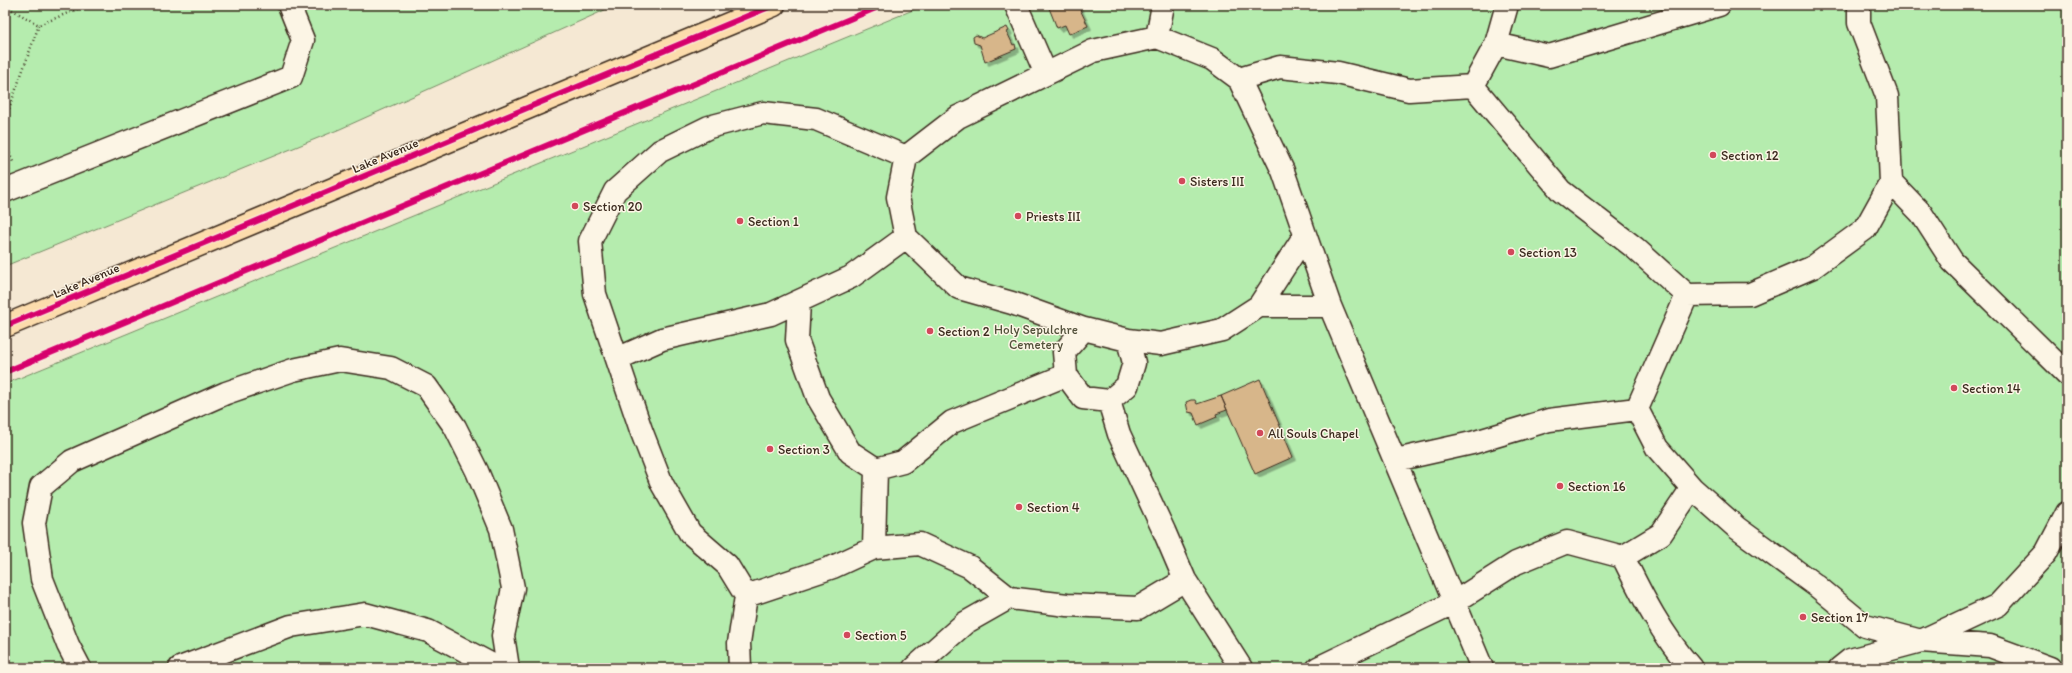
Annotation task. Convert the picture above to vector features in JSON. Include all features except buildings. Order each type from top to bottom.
[{"type":"main road","name":"Lake Avenue","points":[[5,326],[774,5]]},
{"type":"lane","points":[[5,191],[291,77],[303,40],[289,5]]},
{"type":"lane","points":[[1016,5],[1046,74]]},
{"type":"lane","points":[[1157,37],[1163,5]]},
{"type":"lane","points":[[1473,86],[1496,44],[1507,5]]},
{"type":"lane","points":[[1496,44],[1549,56],[1719,5]]},
{"type":"lane","points":[[1473,86],[1561,191],[1635,248],[1687,295],[1750,294],[1813,267],[1864,229],[1891,182],[1887,96],[1859,23],[1859,5]]},
{"type":"lane","points":[[1305,235],[1259,306],[1222,330],[1161,344],[1128,340],[1084,330],[1012,303],[959,288],[906,237],[898,197],[906,157],[958,117],[1093,51],[1157,37],[1212,59],[1239,79],[1283,171],[1330,306],[1396,460],[1482,668]]},
{"type":"lane","points":[[1239,79],[1280,66],[1338,73],[1409,90],[1473,86]]},
{"type":"lane","points":[[740,668],[739,644],[746,596],[727,565],[690,533],[662,484],[595,294],[590,241],[615,191],[660,151],[709,127],[763,113],[816,119],[906,157]]},
{"type":"lane","points":[[1891,182],[1921,213],[1952,261],[2067,374]]},
{"type":"lane","points":[[617,359],[662,339],[771,314],[851,277],[906,237]]},
{"type":"lane","points":[[1637,410],[1687,295]]},
{"type":"lane","points":[[799,302],[797,340],[818,398],[850,452],[876,469],[903,462],[952,422],[1066,375]]},
{"type":"lane","points":[[1259,306],[1330,306]]},
{"type":"lane","points":[[1084,330],[1064,352],[1066,375],[1083,398],[1109,400],[1127,386],[1134,363],[1128,340]]},
{"type":"lane","points":[[80,668],[68,645],[42,578],[34,523],[41,487],[72,461],[226,393],[293,370],[340,360],[391,368],[426,386],[455,427],[477,471],[502,529],[513,588],[502,636],[508,668]]},
{"type":"lane","points":[[1109,400],[1119,434],[1158,517],[1184,580],[1241,668]]},
{"type":"lane","points":[[1396,460],[1472,442],[1549,420],[1637,410]]},
{"type":"lane","points":[[1637,410],[1657,448],[1692,488],[1737,528],[1818,587],[1864,626],[1921,640],[1990,646],[2050,668]]},
{"type":"lane","points":[[874,548],[876,469]]},
{"type":"lane","points":[[1318,668],[1454,603],[1516,563],[1567,542],[1623,557],[1661,534],[1692,488]]},
{"type":"lane","points":[[1840,668],[1850,660],[1921,640],[1998,605],[2046,553],[2067,513]]},
{"type":"lane","points":[[746,596],[833,568],[874,548],[920,544],[970,567],[1009,598],[1067,605],[1138,608],[1184,580]]},
{"type":"lane","points":[[1623,557],[1640,592],[1673,648],[1691,668]]},
{"type":"lane","points":[[914,668],[965,623],[1009,598]]},
{"type":"lane","points":[[180,668],[291,626],[365,614],[428,631],[498,668]]},
{"type":"path","points":[[5,120],[39,25],[87,5]]},
{"type":"path","points":[[5,6],[39,25]]},
{"type":"green space","points":[[5,5],[616,5],[340,129],[5,266]]},
{"type":"green space","name":"Holy Sepulchre Cemetery","points":[[925,5],[2067,5],[2067,668],[5,668],[5,384]]},
{"type":"cycle path","points":[[5,326],[774,5]]},
{"type":"cycle path","points":[[5,372],[883,5]]},
{"type":"place","name":"Section 12","points":[[1713,155]]},
{"type":"place","name":"Sisters III","points":[[1182,181]]},
{"type":"place","name":"Section 20","points":[[575,206]]},
{"type":"place","name":"Priests III","points":[[1018,216]]},
{"type":"place","name":"Section 1","points":[[740,221]]},
{"type":"place","name":"Section 13","points":[[1511,252]]},
{"type":"place","name":"Section 2","points":[[930,331]]},
{"type":"place","name":"Section 14","points":[[1954,388]]},
{"type":"place","name":"All Souls Chapel","points":[[1260,433]]},
{"type":"place","name":"Section 3","points":[[770,449]]},
{"type":"place","name":"Section 16","points":[[1560,486]]},
{"type":"place","name":"Section 4","points":[[1019,507]]},
{"type":"place","name":"Section 17","points":[[1803,617]]},
{"type":"place","name":"Section 5","points":[[847,635]]}]
